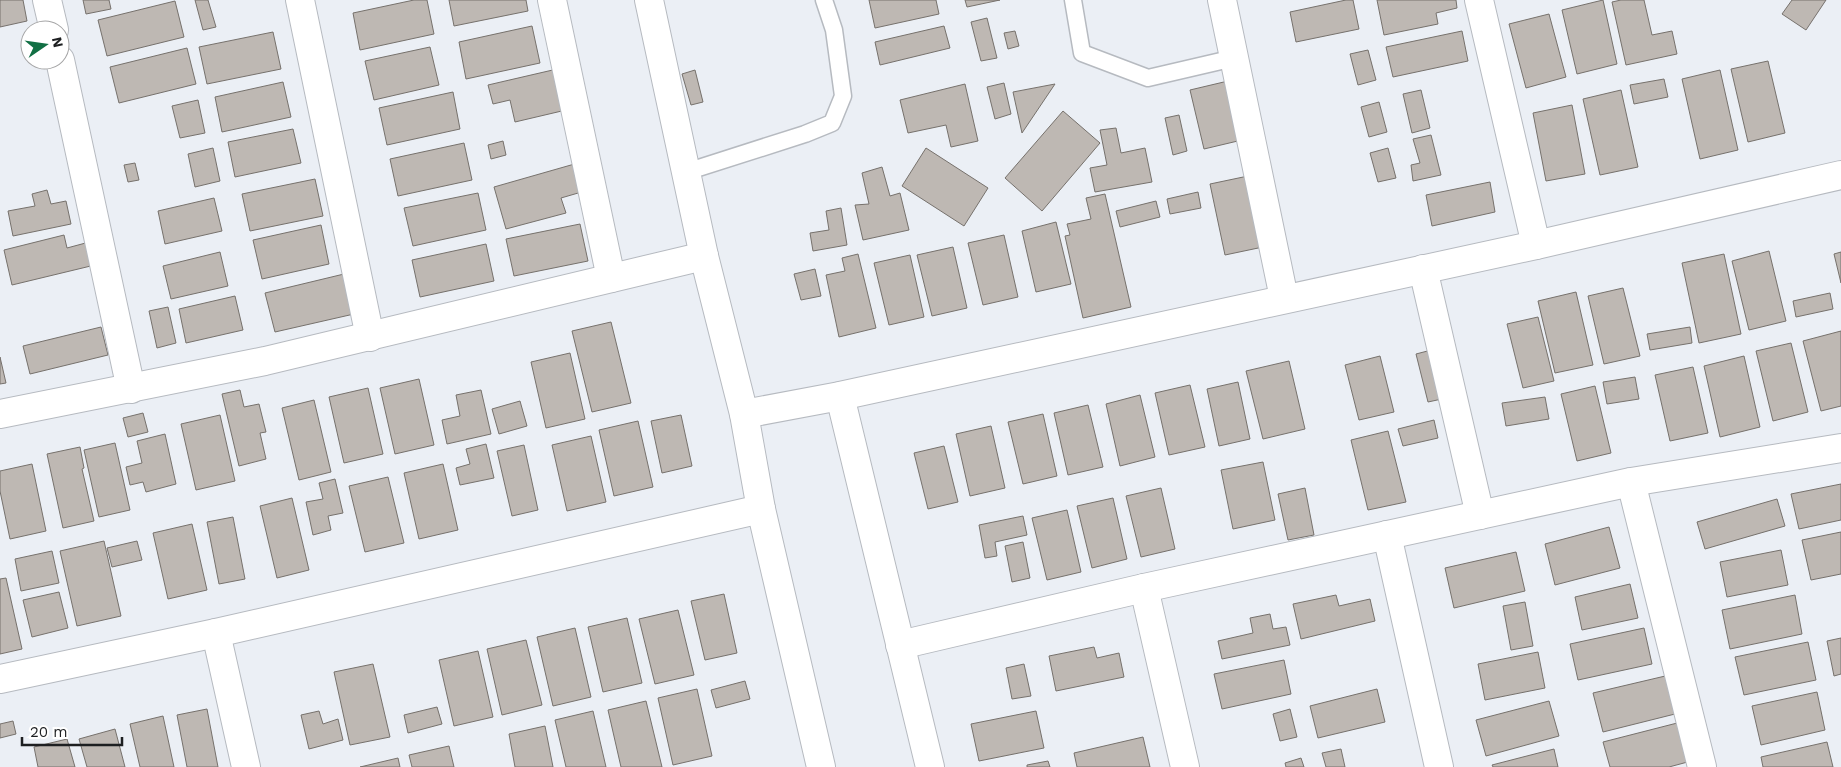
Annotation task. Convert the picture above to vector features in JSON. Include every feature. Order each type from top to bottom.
[{"type":"street","points":[[47,0],[52,20]]},
{"type":"street","points":[[300,0],[370,336]]},
{"type":"street","points":[[552,0],[611,278]]},
{"type":"street","points":[[649,0],[704,256],[744,414],[761,509],[821,767]]},
{"type":"street","points":[[1222,0],[1284,298]]},
{"type":"street","points":[[1479,0],[1536,245]]},
{"type":"street","points":[[62,70],[131,388]]},
{"type":"street","points":[[744,414],[840,396],[1284,298],[1536,245],[1841,175]]},
{"type":"street","points":[[0,414],[265,361],[704,256]]},
{"type":"street","points":[[1423,269],[1480,515]]},
{"type":"street","points":[[840,396],[930,767]]},
{"type":"street","points":[[900,645],[1144,588],[1631,482],[1841,448]]},
{"type":"street","points":[[1631,482],[1702,767]]},
{"type":"street","points":[[0,678],[216,633],[761,509]]},
{"type":"street","points":[[1387,535],[1439,767]]},
{"type":"street","points":[[1144,588],[1185,767]]},
{"type":"street","points":[[216,633],[246,767]]},
{"type":"lane","points":[[686,172],[805,134],[832,123],[843,96],[834,30],[824,0]]},
{"type":"lane","points":[[1073,0],[1082,53],[1148,78],[1234,58]]},
{"type":"building","points":[[0,0],[23,0],[27,20],[20,20],[20,23],[0,27]]},
{"type":"building","points":[[83,0],[109,0],[111,9],[86,14]]},
{"type":"building","points":[[195,0],[208,0],[216,27],[203,30]]},
{"type":"building","points":[[414,0],[427,0],[434,34],[360,50],[353,13]]},
{"type":"building","points":[[449,0],[526,0],[528,11],[454,26]]},
{"type":"building","points":[[869,0],[936,0],[939,14],[875,28]]},
{"type":"building","points":[[965,0],[1000,0],[967,7]]},
{"type":"building","points":[[1353,0],[1359,29],[1296,42],[1290,12]]},
{"type":"building","points":[[1377,0],[1456,0],[1457,8],[1436,13],[1438,24],[1384,35]]},
{"type":"building","points":[[1603,0],[1617,64],[1577,74],[1562,10]]},
{"type":"building","points":[[1644,0],[1652,35],[1672,31],[1677,54],[1626,65],[1612,2]]},
{"type":"building","points":[[1792,0],[1826,0],[1806,30],[1782,14]]},
{"type":"building","points":[[175,1],[184,37],[107,56],[98,20]]},
{"type":"building","points":[[1549,14],[1566,77],[1526,88],[1509,24]]},
{"type":"building","points":[[987,18],[997,58],[981,61],[971,22]]},
{"type":"building","points":[[532,26],[540,63],[466,79],[459,42]]},
{"type":"building","points":[[944,26],[950,48],[880,65],[875,42]]},
{"type":"building","points":[[1015,31],[1019,46],[1008,49],[1004,33]]},
{"type":"building","points":[[1462,31],[1468,61],[1393,77],[1386,47]]},
{"type":"building","points":[[273,32],[281,69],[207,84],[199,47]]},
{"type":"building","points":[[430,47],[439,85],[374,100],[365,61]]},
{"type":"building","points":[[187,48],[196,84],[119,103],[110,67]]},
{"type":"building","points":[[1368,50],[1376,80],[1358,85],[1350,54]]},
{"type":"building","points":[[1768,61],[1785,133],[1748,142],[1731,69]]},
{"type":"building","points":[[557,69],[566,110],[515,122],[510,100],[493,104],[488,85]]},
{"type":"building","points":[[695,70],[703,102],[691,105],[682,74]]},
{"type":"building","points":[[1720,70],[1738,150],[1700,159],[1682,79]]},
{"type":"building","points":[[1664,79],[1668,97],[1634,104],[1630,85]]},
{"type":"building","points":[[1228,81],[1242,140],[1204,149],[1190,90]]},
{"type":"building","points":[[283,82],[291,117],[222,132],[215,97]]},
{"type":"building","points":[[1004,83],[1011,114],[995,119],[987,87]]},
{"type":"building","points":[[965,84],[978,141],[951,147],[946,125],[908,133],[900,100]]},
{"type":"building","points":[[1055,84],[1022,133],[1013,92]]},
{"type":"building","points":[[1421,90],[1430,128],[1412,133],[1403,94]]},
{"type":"building","points":[[1621,90],[1638,167],[1600,175],[1583,99]]},
{"type":"building","points":[[453,92],[460,129],[387,145],[379,108]]},
{"type":"building","points":[[198,100],[205,133],[180,138],[172,106]]},
{"type":"building","points":[[1379,102],[1387,132],[1369,137],[1361,107]]},
{"type":"building","points":[[1572,105],[1585,174],[1546,181],[1533,113]]},
{"type":"building","points":[[1063,111],[1100,143],[1042,211],[1005,178]]},
{"type":"building","points":[[1179,115],[1187,151],[1173,155],[1165,118]]},
{"type":"building","points":[[1116,128],[1121,153],[1145,148],[1152,182],[1095,192],[1090,168],[1107,165],[1100,130]]},
{"type":"building","points":[[293,129],[301,163],[235,177],[228,142]]},
{"type":"building","points":[[1431,135],[1441,175],[1413,181],[1411,165],[1420,163],[1413,139]]},
{"type":"building","points":[[503,141],[506,155],[491,159],[488,145]]},
{"type":"building","points":[[464,143],[472,180],[398,196],[390,159]]},
{"type":"building","points":[[213,148],[220,181],[195,187],[188,154]]},
{"type":"building","points":[[926,148],[988,188],[964,226],[902,186]]},
{"type":"building","points":[[1388,148],[1396,178],[1378,182],[1370,153]]},
{"type":"building","points":[[135,163],[139,180],[128,182],[124,165]]},
{"type":"building","points":[[578,163],[585,191],[561,198],[566,213],[506,229],[494,187]]},
{"type":"building","points":[[882,167],[890,196],[900,193],[909,230],[863,240],[855,205],[869,204],[862,173]]},
{"type":"building","points":[[1248,176],[1263,247],[1225,255],[1210,184]]},
{"type":"building","points":[[315,179],[323,216],[250,231],[242,194]]},
{"type":"building","points":[[1490,182],[1495,212],[1432,226],[1426,195]]},
{"type":"building","points":[[47,190],[51,204],[66,201],[71,224],[13,236],[8,211],[35,206],[32,194]]},
{"type":"building","points":[[1198,192],[1201,208],[1170,214],[1167,199]]},
{"type":"building","points":[[478,193],[486,230],[413,246],[404,208]]},
{"type":"building","points":[[1105,194],[1131,307],[1083,318],[1065,236],[1070,235],[1067,224],[1091,219],[1086,198]]},
{"type":"building","points":[[214,198],[222,231],[165,244],[158,211]]},
{"type":"building","points":[[1156,201],[1160,217],[1120,227],[1116,211]]},
{"type":"building","points":[[841,208],[847,245],[813,251],[810,233],[829,230],[826,211]]},
{"type":"building","points":[[1056,222],[1071,284],[1036,292],[1022,231]]},
{"type":"building","points":[[580,224],[588,261],[514,276],[506,239]]},
{"type":"building","points":[[321,225],[329,264],[262,279],[253,240]]},
{"type":"building","points":[[64,235],[67,248],[93,241],[99,264],[12,285],[4,250]]},
{"type":"building","points":[[1004,235],[1018,297],[983,305],[968,243]]},
{"type":"building","points":[[486,244],[494,281],[420,297],[412,260]]},
{"type":"building","points":[[953,247],[967,308],[932,316],[917,255]]},
{"type":"building","points":[[1769,251],[1786,321],[1749,330],[1732,261]]},
{"type":"building","points":[[220,252],[228,286],[171,299],[163,266]]},
{"type":"building","points":[[1841,252],[1841,283],[1834,254]]},
{"type":"building","points":[[858,254],[876,328],[839,337],[826,275],[845,271],[842,258]]},
{"type":"building","points":[[1724,254],[1741,334],[1699,343],[1682,263]]},
{"type":"building","points":[[910,255],[924,317],[889,325],[874,263]]},
{"type":"building","points":[[815,269],[821,296],[801,300],[794,274]]},
{"type":"building","points":[[344,274],[354,314],[275,332],[265,293]]},
{"type":"building","points":[[1623,288],[1640,356],[1604,364],[1588,296]]},
{"type":"building","points":[[1576,292],[1593,365],[1555,373],[1538,301]]},
{"type":"building","points":[[1830,293],[1833,309],[1796,317],[1793,301]]},
{"type":"building","points":[[235,296],[243,330],[186,343],[179,309]]},
{"type":"building","points":[[168,307],[176,343],[157,348],[149,311]]},
{"type":"building","points":[[1538,317],[1554,381],[1523,388],[1507,324]]},
{"type":"building","points":[[611,322],[631,403],[592,412],[572,331]]},
{"type":"building","points":[[101,327],[108,355],[30,374],[23,346]]},
{"type":"building","points":[[1690,327],[1692,343],[1650,350],[1647,334]]},
{"type":"building","points":[[1841,331],[1841,406],[1821,411],[1803,341]]},
{"type":"building","points":[[1791,343],[1808,412],[1773,421],[1756,351]]},
{"type":"building","points":[[1439,348],[1451,397],[1428,402],[1416,354]]},
{"type":"building","points":[[570,353],[585,419],[546,428],[531,362]]},
{"type":"building","points":[[1380,356],[1394,412],[1359,420],[1345,365]]},
{"type":"building","points":[[1744,356],[1760,427],[1720,437],[1704,366]]},
{"type":"building","points":[[0,357],[6,383],[0,384]]},
{"type":"building","points":[[1289,361],[1305,429],[1263,439],[1246,371]]},
{"type":"building","points":[[1693,367],[1708,433],[1670,441],[1655,375]]},
{"type":"building","points":[[1635,377],[1639,399],[1607,404],[1603,382]]},
{"type":"building","points":[[419,379],[434,445],[395,454],[380,388]]},
{"type":"building","points":[[1238,382],[1250,439],[1219,446],[1207,389]]},
{"type":"building","points":[[1190,385],[1205,447],[1169,455],[1155,393]]},
{"type":"building","points":[[1595,386],[1611,453],[1577,461],[1561,394]]},
{"type":"building","points":[[368,388],[383,454],[344,463],[329,397]]},
{"type":"building","points":[[240,390],[244,407],[259,404],[266,432],[260,433],[266,459],[239,466],[222,394]]},
{"type":"building","points":[[481,390],[491,434],[447,444],[442,420],[460,416],[456,395]]},
{"type":"building","points":[[1140,395],[1155,457],[1120,466],[1106,404]]},
{"type":"building","points":[[1545,397],[1549,419],[1506,426],[1502,403]]},
{"type":"building","points":[[314,400],[331,472],[299,480],[282,408]]},
{"type":"building","points":[[520,401],[527,426],[499,434],[492,409]]},
{"type":"building","points":[[1088,405],[1103,467],[1068,475],[1054,413]]},
{"type":"building","points":[[143,413],[148,432],[128,437],[123,418]]},
{"type":"building","points":[[1043,414],[1057,476],[1023,484],[1008,422]]},
{"type":"building","points":[[220,415],[235,481],[196,490],[181,424]]},
{"type":"building","points":[[681,415],[692,466],[662,473],[651,421]]},
{"type":"building","points":[[1434,420],[1438,438],[1403,446],[1398,429]]},
{"type":"building","points":[[638,421],[653,487],[614,496],[599,430]]},
{"type":"building","points":[[991,426],[1005,488],[970,496],[956,434]]},
{"type":"building","points":[[1388,431],[1406,502],[1368,510],[1351,440]]},
{"type":"building","points":[[165,434],[176,484],[146,492],[143,482],[130,485],[126,467],[142,463],[137,441]]},
{"type":"building","points":[[591,436],[606,502],[567,511],[552,445]]},
{"type":"building","points":[[115,443],[130,510],[99,517],[84,450]]},
{"type":"building","points":[[486,444],[494,478],[460,485],[456,468],[470,464],[466,449]]},
{"type":"building","points":[[524,445],[538,510],[512,516],[497,451]]},
{"type":"building","points":[[944,446],[958,502],[928,509],[914,453]]},
{"type":"building","points":[[80,447],[84,468],[82,469],[94,521],[63,528],[47,454]]},
{"type":"building","points":[[1263,462],[1275,520],[1233,529],[1221,470]]},
{"type":"building","points":[[32,464],[46,531],[10,539],[0,491],[0,471]]},
{"type":"building","points":[[443,464],[458,530],[419,539],[404,473]]},
{"type":"building","points":[[388,477],[404,543],[365,552],[349,486]]},
{"type":"building","points":[[335,479],[343,513],[328,516],[331,530],[313,535],[306,502],[323,499],[319,483]]},
{"type":"building","points":[[1841,484],[1841,520],[1799,529],[1791,494]]},
{"type":"building","points":[[1161,488],[1175,549],[1141,557],[1126,496]]},
{"type":"building","points":[[1305,488],[1314,535],[1288,540],[1278,494]]},
{"type":"building","points":[[292,498],[309,570],[277,578],[260,506]]},
{"type":"building","points":[[1113,498],[1127,559],[1092,568],[1077,506]]},
{"type":"building","points":[[1777,499],[1785,526],[1705,549],[1697,522]]},
{"type":"building","points":[[1067,510],[1081,572],[1047,580],[1032,518]]},
{"type":"building","points":[[1023,516],[1027,535],[995,542],[997,556],[985,558],[979,525]]},
{"type":"building","points":[[233,517],[245,579],[219,584],[207,522]]},
{"type":"building","points":[[192,524],[207,590],[168,599],[153,533]]},
{"type":"building","points":[[1609,527],[1620,568],[1555,585],[1545,544]]},
{"type":"building","points":[[1841,532],[1841,574],[1811,580],[1802,540]]},
{"type":"building","points":[[104,541],[121,616],[77,626],[60,551]]},
{"type":"building","points":[[137,541],[142,560],[112,567],[107,548]]},
{"type":"building","points":[[1023,542],[1030,578],[1012,582],[1005,546]]},
{"type":"building","points":[[1781,550],[1788,585],[1727,597],[1720,562]]},
{"type":"building","points":[[52,551],[59,583],[21,591],[15,559]]},
{"type":"building","points":[[1516,552],[1525,591],[1454,608],[1445,568]]},
{"type":"building","points":[[6,578],[22,649],[0,654],[0,579]]},
{"type":"building","points":[[1630,584],[1638,618],[1582,630],[1575,597]]},
{"type":"building","points":[[59,592],[68,628],[32,637],[23,600]]},
{"type":"building","points":[[724,594],[737,653],[705,660],[691,601]]},
{"type":"building","points":[[1336,595],[1339,606],[1370,599],[1375,621],[1301,639],[1293,604]]},
{"type":"building","points":[[1795,595],[1802,634],[1730,649],[1722,610]]},
{"type":"building","points":[[1525,602],[1533,646],[1511,650],[1503,606]]},
{"type":"building","points":[[678,610],[694,675],[655,684],[639,619]]},
{"type":"building","points":[[1270,614],[1273,629],[1286,627],[1290,645],[1222,659],[1218,641],[1253,633],[1250,618]]},
{"type":"building","points":[[627,618],[642,683],[603,692],[588,627]]},
{"type":"building","points":[[575,628],[591,697],[553,706],[537,637]]},
{"type":"building","points":[[1644,628],[1652,664],[1578,680],[1570,644]]},
{"type":"building","points":[[1841,638],[1841,674],[1834,676],[1827,641]]},
{"type":"building","points":[[526,640],[542,705],[502,715],[487,649]]},
{"type":"building","points":[[1808,642],[1816,680],[1744,695],[1735,657]]},
{"type":"building","points":[[1094,647],[1097,658],[1119,653],[1124,677],[1056,691],[1049,656]]},
{"type":"building","points":[[478,651],[493,717],[454,726],[439,660]]},
{"type":"building","points":[[1538,652],[1545,688],[1485,700],[1478,664]]},
{"type":"building","points":[[1284,660],[1291,694],[1222,709],[1214,674]]},
{"type":"building","points":[[373,664],[390,737],[350,745],[334,672]]},
{"type":"building","points":[[1024,664],[1031,696],[1012,699],[1006,668]]},
{"type":"building","points":[[1678,673],[1687,711],[1603,732],[1593,693]]},
{"type":"building","points":[[745,681],[750,699],[716,708],[711,690]]},
{"type":"building","points":[[697,689],[712,756],[673,765],[658,698]]},
{"type":"building","points":[[1377,689],[1385,722],[1318,738],[1310,706]]},
{"type":"building","points":[[1817,692],[1825,730],[1761,745],[1752,706]]},
{"type":"building","points":[[646,701],[662,767],[621,767],[608,710]]},
{"type":"building","points":[[1549,701],[1559,736],[1486,756],[1476,720]]},
{"type":"building","points":[[437,707],[442,724],[408,733],[404,715]]},
{"type":"building","points":[[207,709],[218,767],[187,767],[177,715]]},
{"type":"building","points":[[1290,709],[1297,737],[1280,741],[1273,714]]},
{"type":"building","points":[[319,711],[323,724],[338,719],[343,740],[309,749],[301,715]]},
{"type":"building","points":[[593,711],[606,767],[566,767],[555,720]]},
{"type":"building","points":[[1036,711],[1044,748],[979,761],[971,724]]},
{"type":"building","points":[[163,716],[174,767],[140,767],[130,724]]},
{"type":"building","points":[[13,721],[16,734],[0,738],[0,724]]},
{"type":"building","points":[[1685,721],[1695,760],[1669,767],[1610,767],[1603,742]]},
{"type":"building","points":[[545,726],[553,767],[515,767],[509,734]]},
{"type":"building","points":[[115,729],[125,767],[87,767],[79,739]]},
{"type":"building","points":[[1143,737],[1150,767],[1077,767],[1074,753]]},
{"type":"building","points":[[67,739],[75,767],[38,767],[34,747]]},
{"type":"building","points":[[1827,742],[1833,767],[1763,767],[1761,757]]},
{"type":"building","points":[[449,746],[454,767],[412,767],[409,755]]},
{"type":"building","points":[[1341,749],[1345,767],[1326,767],[1322,753]]},
{"type":"building","points":[[1554,749],[1558,767],[1493,767],[1492,765]]},
{"type":"building","points":[[398,758],[400,767],[360,767]]},
{"type":"building","points":[[1301,758],[1304,767],[1286,767],[1285,763]]},
{"type":"building","points":[[1048,761],[1050,767],[1027,767],[1027,765]]}]
